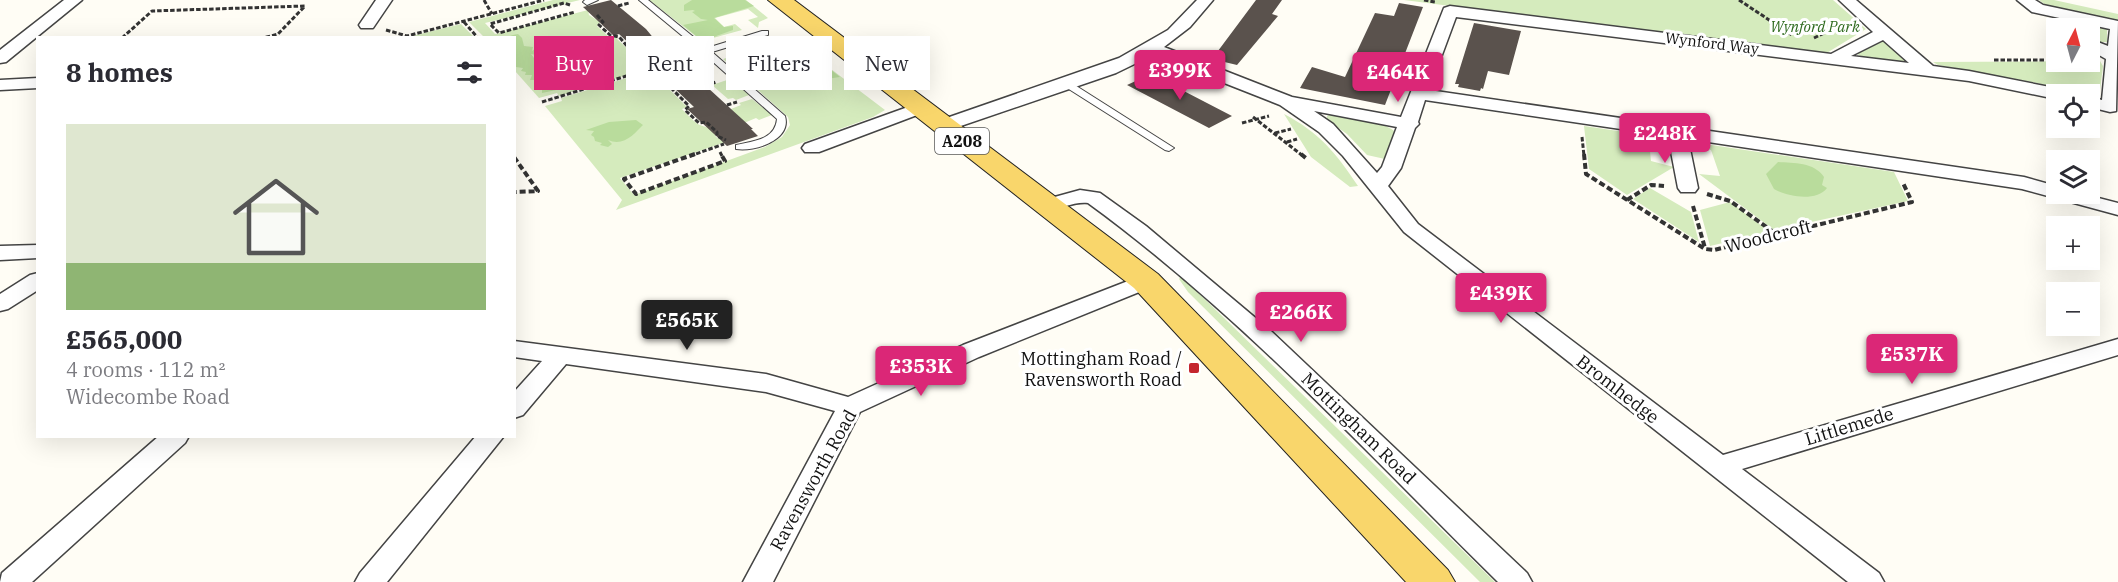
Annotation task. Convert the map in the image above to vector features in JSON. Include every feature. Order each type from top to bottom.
[{"type":"main road","name":"A208","points":[[778,0],[1146,281],[1433,582]]},
{"type":"street","points":[[0,58],[74,0]]},
{"type":"street","points":[[368,25],[384,0]]},
{"type":"street","points":[[942,126],[1110,69],[1174,35],[1189,22],[1205,0]]},
{"type":"street","points":[[1847,0],[1928,71]]},
{"type":"street","points":[[2032,4],[2118,26],[2114,108]]},
{"type":"street","points":[[2032,4],[2052,18]]},
{"type":"street","name":"Wynford Way","points":[[1420,94],[1450,11],[1457,10],[1994,80],[2046,91]]},
{"type":"street","points":[[1833,58],[1885,32]]},
{"type":"street","name":"Bromhedge","points":[[1151,48],[1282,107],[1337,138],[1412,228],[1869,582]]},
{"type":"street","points":[[2100,49],[2116,57]]},
{"type":"street","points":[[0,86],[36,83]]},
{"type":"street","points":[[1377,186],[1391,168],[1420,94],[2024,183],[2046,189]]},
{"type":"street","points":[[1282,107],[1410,124]]},
{"type":"street","points":[[813,148],[919,108]]},
{"type":"street","points":[[1677,132],[1688,188]]},
{"type":"street","name":"Mottingham Road","points":[[1047,205],[1080,196],[1093,197],[1139,230],[1263,336],[1517,582]]},
{"type":"street","points":[[2099,204],[2118,209]]},
{"type":"street","points":[[0,253],[36,251]]},
{"type":"street","name":"Ravensworth Road","points":[[758,582],[850,406],[971,351],[1146,281]]},
{"type":"street","points":[[0,304],[36,282]]},
{"type":"street","name":"Littlemede","points":[[1718,466],[2118,347]]},
{"type":"street","points":[[516,349],[766,383],[850,406]]},
{"type":"street","points":[[516,407],[560,354]]},
{"type":"street","points":[[12,582],[174,438]]},
{"type":"street","points":[[370,582],[489,438]]},
{"type":"lane","points":[[643,0],[687,36]]},
{"type":"lane","points":[[714,49],[765,33]]},
{"type":"lane","points":[[714,58],[782,118],[781,128],[774,136],[763,142],[740,147]]},
{"type":"lane","points":[[1067,84],[1169,148]]},
{"type":"path","points":[[484,0],[492,14]]},
{"type":"path","points":[[412,36],[544,0]]},
{"type":"path","points":[[1739,0],[1795,37]]},
{"type":"path","points":[[573,7],[565,3],[490,24],[497,33],[578,11]]},
{"type":"path","points":[[125,36],[152,11],[305,6],[278,34],[271,36]]},
{"type":"path","points":[[591,14],[597,15],[603,22],[599,25],[610,36],[619,37],[626,44],[625,47]]},
{"type":"path","points":[[1813,39],[1849,21]]},
{"type":"path","points":[[464,22],[476,36]]},
{"type":"path","points":[[368,25],[405,36]]},
{"type":"path","points":[[543,102],[626,77]]},
{"type":"path","points":[[673,90],[689,106],[685,110],[699,123],[706,122],[717,132],[717,136],[728,142],[624,179],[636,194],[725,161],[720,152]]},
{"type":"path","points":[[1242,123],[1282,107]]},
{"type":"path","points":[[1255,118],[1307,159]]},
{"type":"path","name":"Woodcroft","points":[[1580,118],[1586,174],[1705,249],[1714,250],[1912,202],[1896,169],[1897,165]]},
{"type":"path","points":[[1275,134],[1291,129]]},
{"type":"path","points":[[717,136],[722,134]]},
{"type":"path","points":[[1286,143],[1297,139]]},
{"type":"path","points":[[516,160],[538,191],[516,192]]},
{"type":"path","points":[[1688,188],[1705,249]]},
{"type":"green space","points":[[553,0],[580,0],[485,23],[495,34],[588,10],[589,15],[600,22],[597,26],[608,36],[534,36],[534,90],[578,90],[559,96],[557,93],[539,98],[516,72],[516,36],[483,36],[469,22]]},
{"type":"green space","points":[[649,0],[746,0],[768,18],[759,22],[758,28],[748,20],[758,17],[748,9],[715,18],[724,27],[735,24],[742,30],[714,38],[696,36]]},
{"type":"green space","points":[[692,0],[745,0],[754,6],[714,18],[724,27],[733,26],[733,30],[714,37],[696,36],[683,25],[708,20],[701,19],[692,12],[695,11],[693,10],[684,11],[684,5]]},
{"type":"green space","name":"Wynford Park","points":[[1404,0],[1833,0],[1866,29],[1825,54]]},
{"type":"green space","points":[[2039,0],[2054,0],[2118,14],[2118,22],[2047,6]]},
{"type":"green space","points":[[461,24],[473,36],[412,36]]},
{"type":"green space","points":[[2100,26],[2107,28],[2107,42],[2100,42]]},
{"type":"green space","points":[[518,34],[524,46],[533,47],[534,55],[531,54],[534,58],[534,80],[530,80],[532,75],[525,75],[526,72],[521,71],[523,68],[516,67],[516,36],[511,36]]},
{"type":"green space","points":[[614,38],[626,47],[626,75],[614,79]]},
{"type":"green space","points":[[1880,40],[1885,41],[1907,62],[1863,58],[1856,53]]},
{"type":"green space","points":[[2046,61],[2046,72],[2100,72],[2100,61],[2103,66],[2100,90],[2100,84],[2046,85],[1938,65],[1933,62]]},
{"type":"green space","points":[[832,70],[844,79],[844,90],[859,90],[885,110],[873,117],[616,210],[622,200],[545,106],[562,101],[561,98],[587,90],[614,90],[614,82],[626,78],[626,90],[670,90],[687,107],[682,109],[696,122],[711,129],[716,137],[726,142],[620,178],[634,195],[765,147],[782,137],[790,125],[788,117],[758,90],[832,90]]},
{"type":"green space","points":[[832,71],[840,77],[832,78]]},
{"type":"green space","points":[[726,80],[726,90],[743,90],[749,95],[736,100],[728,99],[714,84]]},
{"type":"green space","points":[[752,99],[772,115],[744,123],[731,109],[741,105],[739,103]]},
{"type":"green space","points":[[1284,114],[1317,136],[1358,186],[1350,187],[1311,157]]},
{"type":"green space","points":[[1331,114],[1367,120],[1391,129],[1398,134],[1391,154],[1385,159],[1367,155],[1347,134],[1327,120],[1327,116]]},
{"type":"green space","points":[[636,120],[643,125],[636,132],[619,142],[608,140],[612,144],[608,147],[595,141],[591,135],[594,131],[586,130],[609,122]]},
{"type":"green space","points":[[1584,126],[1652,136],[1664,142],[1649,142],[1651,161],[1674,167],[1627,195],[1589,169]]},
{"type":"green space","points":[[1698,143],[1894,172],[1908,201],[1774,230],[1699,174],[1720,176],[1711,150],[1692,147]]},
{"type":"green space","points":[[1778,162],[1803,164],[1815,168],[1824,177],[1822,185],[1827,188],[1809,197],[1786,194],[1774,189],[1766,174]]},
{"type":"green space","points":[[1650,188],[1691,212],[1699,242],[1633,199]]},
{"type":"green space","points":[[1730,202],[1770,232],[1710,246],[1700,210]]},
{"type":"green space","points":[[1181,276],[1495,582],[1480,582],[1188,292],[1179,279]]},
{"type":"building","points":[[611,0],[652,36],[626,36],[626,41],[619,34],[614,36],[583,7]]},
{"type":"building","points":[[1256,0],[1282,0],[1272,14],[1278,16],[1237,65],[1212,59]]},
{"type":"building","points":[[1399,3],[1423,7],[1385,105],[1300,88],[1312,67],[1345,77],[1375,13],[1394,16]]},
{"type":"building","points":[[1474,23],[1521,31],[1509,75],[1488,71],[1483,89],[1481,88],[1480,91],[1458,87],[1459,84],[1455,84]]},
{"type":"building","points":[[1151,74],[1232,116],[1209,128],[1127,85]]},
{"type":"building","points":[[676,90],[710,90],[758,136],[727,146],[687,109],[694,107]]},
{"type":"place","name":"Mottingham Road / Ravensworth Road","points":[[1194,368]]}]
